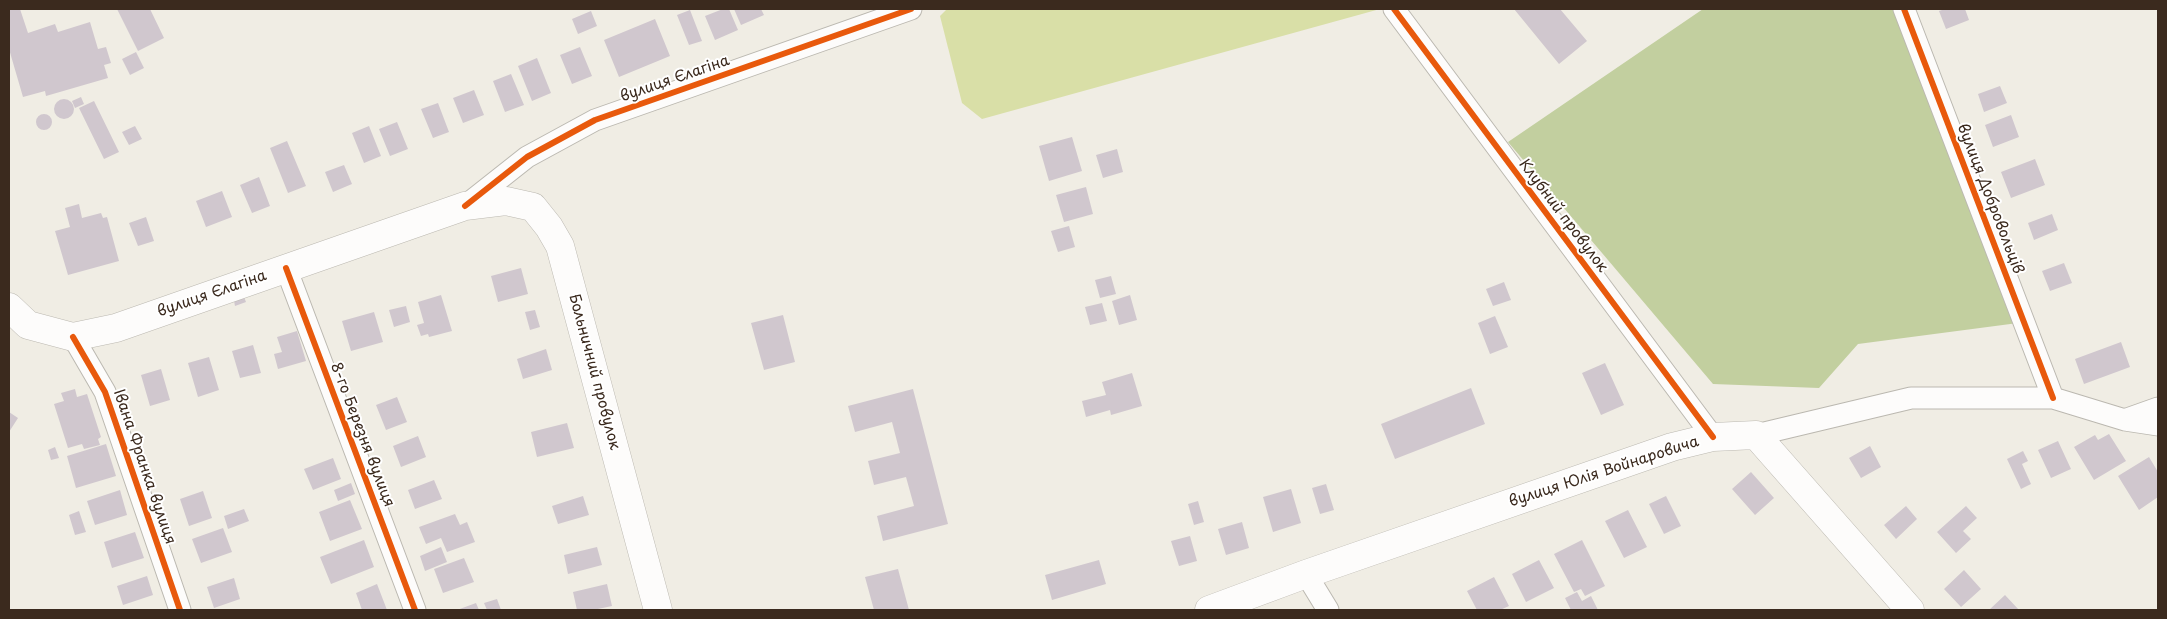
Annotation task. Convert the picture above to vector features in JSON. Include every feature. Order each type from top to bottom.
[{"type":"main road","name":"Больничний провулок","points":[[465,206],[506,201],[533,207],[549,227],[560,246],[658,610]]},
{"type":"main road","name":"вулиця Єлагіна","points":[[9,307],[28,325],[73,337],[116,328],[465,206]]},
{"type":"main road","name":"вулиця Юлія Войнаровича","points":[[1208,610],[1672,446],[1713,437],[1756,435]]},
{"type":"main road","points":[[1756,435],[1910,610]]},
{"type":"street","name":"вулиця Єлагіна","points":[[465,206],[527,157],[595,120],[910,9]]},
{"type":"street","name":"Клубний провулок","points":[[1394,9],[1713,437]]},
{"type":"street","name":"вулиця Добровольців","points":[[1904,9],[2053,398]]},
{"type":"street","name":"8-го Березня вулиця","points":[[286,268],[415,610]]},
{"type":"street","name":"Івана Франка вулиця","points":[[73,337],[105,392],[180,610]]},
{"type":"street","name":"вулиця Юлія Войнаровича","points":[[1756,435],[1911,398],[2053,398],[2125,420],[2158,425]]},
{"type":"street","points":[[2125,420],[2158,408]]},
{"type":"street","points":[[1306,574],[1328,610]]},
{"type":"green space","points":[[947,9],[1380,9],[982,119],[962,103],[940,16]]},
{"type":"green space","points":[[1703,9],[1894,9],[2018,323],[1858,344],[1819,388],[1713,384],[1508,142]]},
{"type":"building","points":[[9,9],[20,9],[28,33],[55,24],[58,32],[90,22],[98,49],[106,47],[111,63],[104,65],[108,78],[46,96],[45,91],[23,97],[9,49]]},
{"type":"building","points":[[117,9],[150,9],[164,38],[138,51]]},
{"type":"building","points":[[723,9],[729,9],[738,30],[715,40],[705,16]]},
{"type":"building","points":[[734,9],[761,9],[764,15],[741,25]]},
{"type":"building","points":[[1514,9],[1560,9],[1587,41],[1559,64]]},
{"type":"building","points":[[1945,9],[1965,9],[1969,20],[1946,29],[1939,11]]},
{"type":"building","points":[[690,10],[702,41],[689,45],[677,15]]},
{"type":"building","points":[[591,11],[597,26],[578,34],[572,19]]},
{"type":"building","points":[[655,19],[670,56],[619,77],[604,40]]},
{"type":"building","points":[[580,47],[592,76],[572,84],[560,55]]},
{"type":"building","points":[[136,52],[144,68],[130,75],[122,59]]},
{"type":"building","points":[[537,58],[551,93],[532,101],[518,66]]},
{"type":"building","points":[[511,74],[524,105],[505,112],[493,81]]},
{"type":"building","points":[[2000,86],[2007,103],[1984,112],[1978,94]]},
{"type":"building","points":[[474,90],[484,115],[463,123],[453,98]]},
{"type":"building","points":[[81,97],[84,104],[75,108],[72,101]]},
{"type":"building","points":[[64,99],[71,102],[74,109],[71,116],[64,119],[57,116],[54,109],[57,102]]},
{"type":"building","points":[[94,101],[119,152],[104,159],[79,108]]},
{"type":"building","points":[[438,103],[449,132],[433,138],[421,109]]},
{"type":"building","points":[[41,114],[47,114],[52,119],[50,128],[41,130],[36,125],[36,119]]},
{"type":"building","points":[[2011,115],[2019,137],[1993,147],[1985,125]]},
{"type":"building","points":[[397,122],[408,149],[390,156],[379,129]]},
{"type":"building","points":[[135,126],[142,139],[129,145],[122,132]]},
{"type":"building","points":[[369,126],[381,156],[364,163],[352,133]]},
{"type":"building","points":[[1072,137],[1082,171],[1049,181],[1039,146]]},
{"type":"building","points":[[287,141],[306,186],[288,193],[270,148]]},
{"type":"building","points":[[1117,149],[1123,172],[1103,178],[1096,155]]},
{"type":"building","points":[[2035,159],[2045,185],[2011,198],[2001,172]]},
{"type":"building","points":[[344,165],[352,184],[333,192],[325,172]]},
{"type":"building","points":[[259,177],[270,206],[252,213],[240,185]]},
{"type":"building","points":[[1086,187],[1093,214],[1064,222],[1056,195]]},
{"type":"building","points":[[222,191],[232,217],[206,227],[196,201]]},
{"type":"building","points":[[79,204],[82,218],[101,213],[103,218],[107,217],[119,261],[68,275],[55,231],[70,227],[65,208]]},
{"type":"building","points":[[2052,214],[2058,230],[2034,240],[2028,223]]},
{"type":"building","points":[[146,217],[154,241],[138,246],[129,223]]},
{"type":"building","points":[[1069,226],[1075,247],[1058,252],[1051,231]]},
{"type":"building","points":[[2064,263],[2072,283],[2050,291],[2042,271]]},
{"type":"building","points":[[521,268],[528,294],[498,302],[491,276]]},
{"type":"building","points":[[1111,276],[1116,294],[1100,298],[1095,280]]},
{"type":"building","points":[[1504,282],[1511,300],[1493,306],[1486,289]]},
{"type":"building","points":[[441,295],[452,331],[429,337],[428,334],[421,336],[417,325],[424,323],[418,302]]},
{"type":"building","points":[[1130,295],[1137,320],[1119,325],[1112,301]]},
{"type":"building","points":[[244,297],[246,302],[235,306],[234,301]]},
{"type":"building","points":[[1102,303],[1107,321],[1090,325],[1085,307]]},
{"type":"building","points":[[406,306],[410,322],[394,327],[389,310]]},
{"type":"building","points":[[535,310],[540,327],[530,330],[525,312]]},
{"type":"building","points":[[374,312],[383,342],[351,351],[342,321]]},
{"type":"building","points":[[783,315],[795,362],[764,370],[751,323]]},
{"type":"building","points":[[1495,316],[1508,347],[1490,354],[1478,323]]},
{"type":"building","points":[[297,331],[306,361],[278,369],[274,354],[282,352],[277,337]]},
{"type":"building","points":[[2121,342],[2130,367],[2084,384],[2075,359]]},
{"type":"building","points":[[253,345],[261,373],[240,378],[232,351]]},
{"type":"building","points":[[546,349],[552,370],[523,379],[517,359]]},
{"type":"building","points":[[209,357],[219,390],[198,397],[188,363]]},
{"type":"building","points":[[1605,363],[1624,405],[1601,415],[1582,373]]},
{"type":"building","points":[[161,369],[170,400],[150,406],[141,375]]},
{"type":"building","points":[[1132,373],[1142,406],[1111,415],[1110,410],[1086,417],[1082,401],[1106,395],[1102,382]]},
{"type":"building","points":[[1471,388],[1485,424],[1395,459],[1381,424]]},
{"type":"building","points":[[75,389],[77,397],[87,394],[101,437],[98,439],[100,445],[84,449],[82,444],[68,448],[54,404],[64,401],[61,393]]},
{"type":"building","points":[[913,389],[948,524],[883,541],[877,516],[914,506],[906,477],[874,485],[868,461],[900,453],[892,422],[855,432],[848,406]]},
{"type":"building","points":[[397,397],[407,422],[386,430],[376,405]]},
{"type":"building","points":[[9,412],[18,418],[9,432]]},
{"type":"building","points":[[567,423],[574,448],[537,457],[531,432]]},
{"type":"building","points":[[2109,434],[2126,461],[2094,480],[2074,447],[2095,435],[2098,440]]},
{"type":"building","points":[[418,436],[426,457],[401,467],[393,446]]},
{"type":"building","points":[[2058,441],[2071,469],[2051,478],[2038,450]]},
{"type":"building","points":[[106,444],[116,476],[76,488],[67,456]]},
{"type":"building","points":[[1870,446],[1881,467],[1861,478],[1849,458]]},
{"type":"building","points":[[55,447],[59,458],[51,460],[48,450]]},
{"type":"building","points":[[2023,451],[2028,461],[2022,464],[2031,484],[2021,489],[2007,459]]},
{"type":"building","points":[[2149,457],[2158,472],[2158,497],[2139,510],[2118,476]]},
{"type":"building","points":[[333,458],[341,479],[313,490],[304,469]]},
{"type":"building","points":[[1751,472],[1774,498],[1755,515],[1732,489]]},
{"type":"building","points":[[434,480],[442,499],[415,509],[408,490]]},
{"type":"building","points":[[351,483],[355,494],[338,501],[334,490]]},
{"type":"building","points":[[1326,484],[1334,510],[1320,514],[1312,488]]},
{"type":"building","points":[[1291,489],[1301,523],[1273,532],[1263,497]]},
{"type":"building","points":[[120,490],[127,515],[95,525],[87,501]]},
{"type":"building","points":[[203,491],[212,518],[189,526],[180,499]]},
{"type":"building","points":[[583,496],[589,515],[558,524],[552,506]]},
{"type":"building","points":[[1666,496],[1681,526],[1664,534],[1649,504]]},
{"type":"building","points":[[350,500],[362,529],[330,541],[319,512]]},
{"type":"building","points":[[1198,501],[1204,522],[1194,525],[1188,504]]},
{"type":"building","points":[[1906,506],[1917,519],[1896,539],[1884,525]]},
{"type":"building","points":[[1966,506],[1977,518],[1963,531],[1971,539],[1956,553],[1937,532]]},
{"type":"building","points":[[244,509],[249,521],[228,529],[224,516]]},
{"type":"building","points":[[1628,510],[1647,547],[1624,558],[1605,521]]},
{"type":"building","points":[[79,511],[86,532],[75,535],[69,515]]},
{"type":"building","points":[[455,514],[460,525],[467,522],[475,542],[447,552],[441,538],[426,544],[419,527]]},
{"type":"building","points":[[1242,522],[1249,548],[1226,555],[1218,529]]},
{"type":"building","points":[[223,528],[232,552],[201,563],[192,539]]},
{"type":"building","points":[[135,532],[144,558],[112,568],[104,542]]},
{"type":"building","points":[[1190,536],[1197,561],[1179,566],[1171,541]]},
{"type":"building","points":[[364,540],[374,567],[331,584],[320,557]]},
{"type":"building","points":[[1582,540],[1605,586],[1585,596],[1581,589],[1574,592],[1554,554]]},
{"type":"building","points":[[441,547],[447,562],[425,571],[420,556]]},
{"type":"building","points":[[597,547],[602,565],[568,574],[564,555]]},
{"type":"building","points":[[464,558],[474,582],[443,593],[434,569]]},
{"type":"building","points":[[1099,560],[1106,584],[1052,600],[1045,575]]},
{"type":"building","points":[[1539,560],[1554,588],[1526,602],[1512,574]]},
{"type":"building","points":[[898,569],[909,610],[874,610],[865,577]]},
{"type":"building","points":[[1964,570],[1981,589],[1961,607],[1944,589]]},
{"type":"building","points":[[147,576],[153,595],[123,605],[117,586]]},
{"type":"building","points":[[1494,577],[1509,606],[1500,610],[1477,610],[1467,591]]},
{"type":"building","points":[[234,578],[240,599],[214,608],[207,587]]},
{"type":"building","points":[[377,584],[387,610],[362,610],[356,593]]},
{"type":"building","points":[[607,584],[612,606],[593,610],[577,610],[573,592]]},
{"type":"building","points":[[1577,592],[1582,601],[1591,596],[1598,610],[1571,610],[1565,598]]},
{"type":"building","points":[[2005,595],[2019,610],[1989,610]]},
{"type":"building","points":[[497,599],[501,610],[487,610],[484,603]]},
{"type":"building","points":[[476,603],[479,610],[457,610]]},
{"type":"cycle path","points":[[465,206],[527,157],[595,120],[911,9]]},
{"type":"cycle path","points":[[1394,9],[1713,437]]},
{"type":"cycle path","points":[[1904,9],[2053,398]]},
{"type":"cycle path","points":[[286,268],[415,610]]},
{"type":"cycle path","points":[[73,337],[105,392],[180,610]]}]
